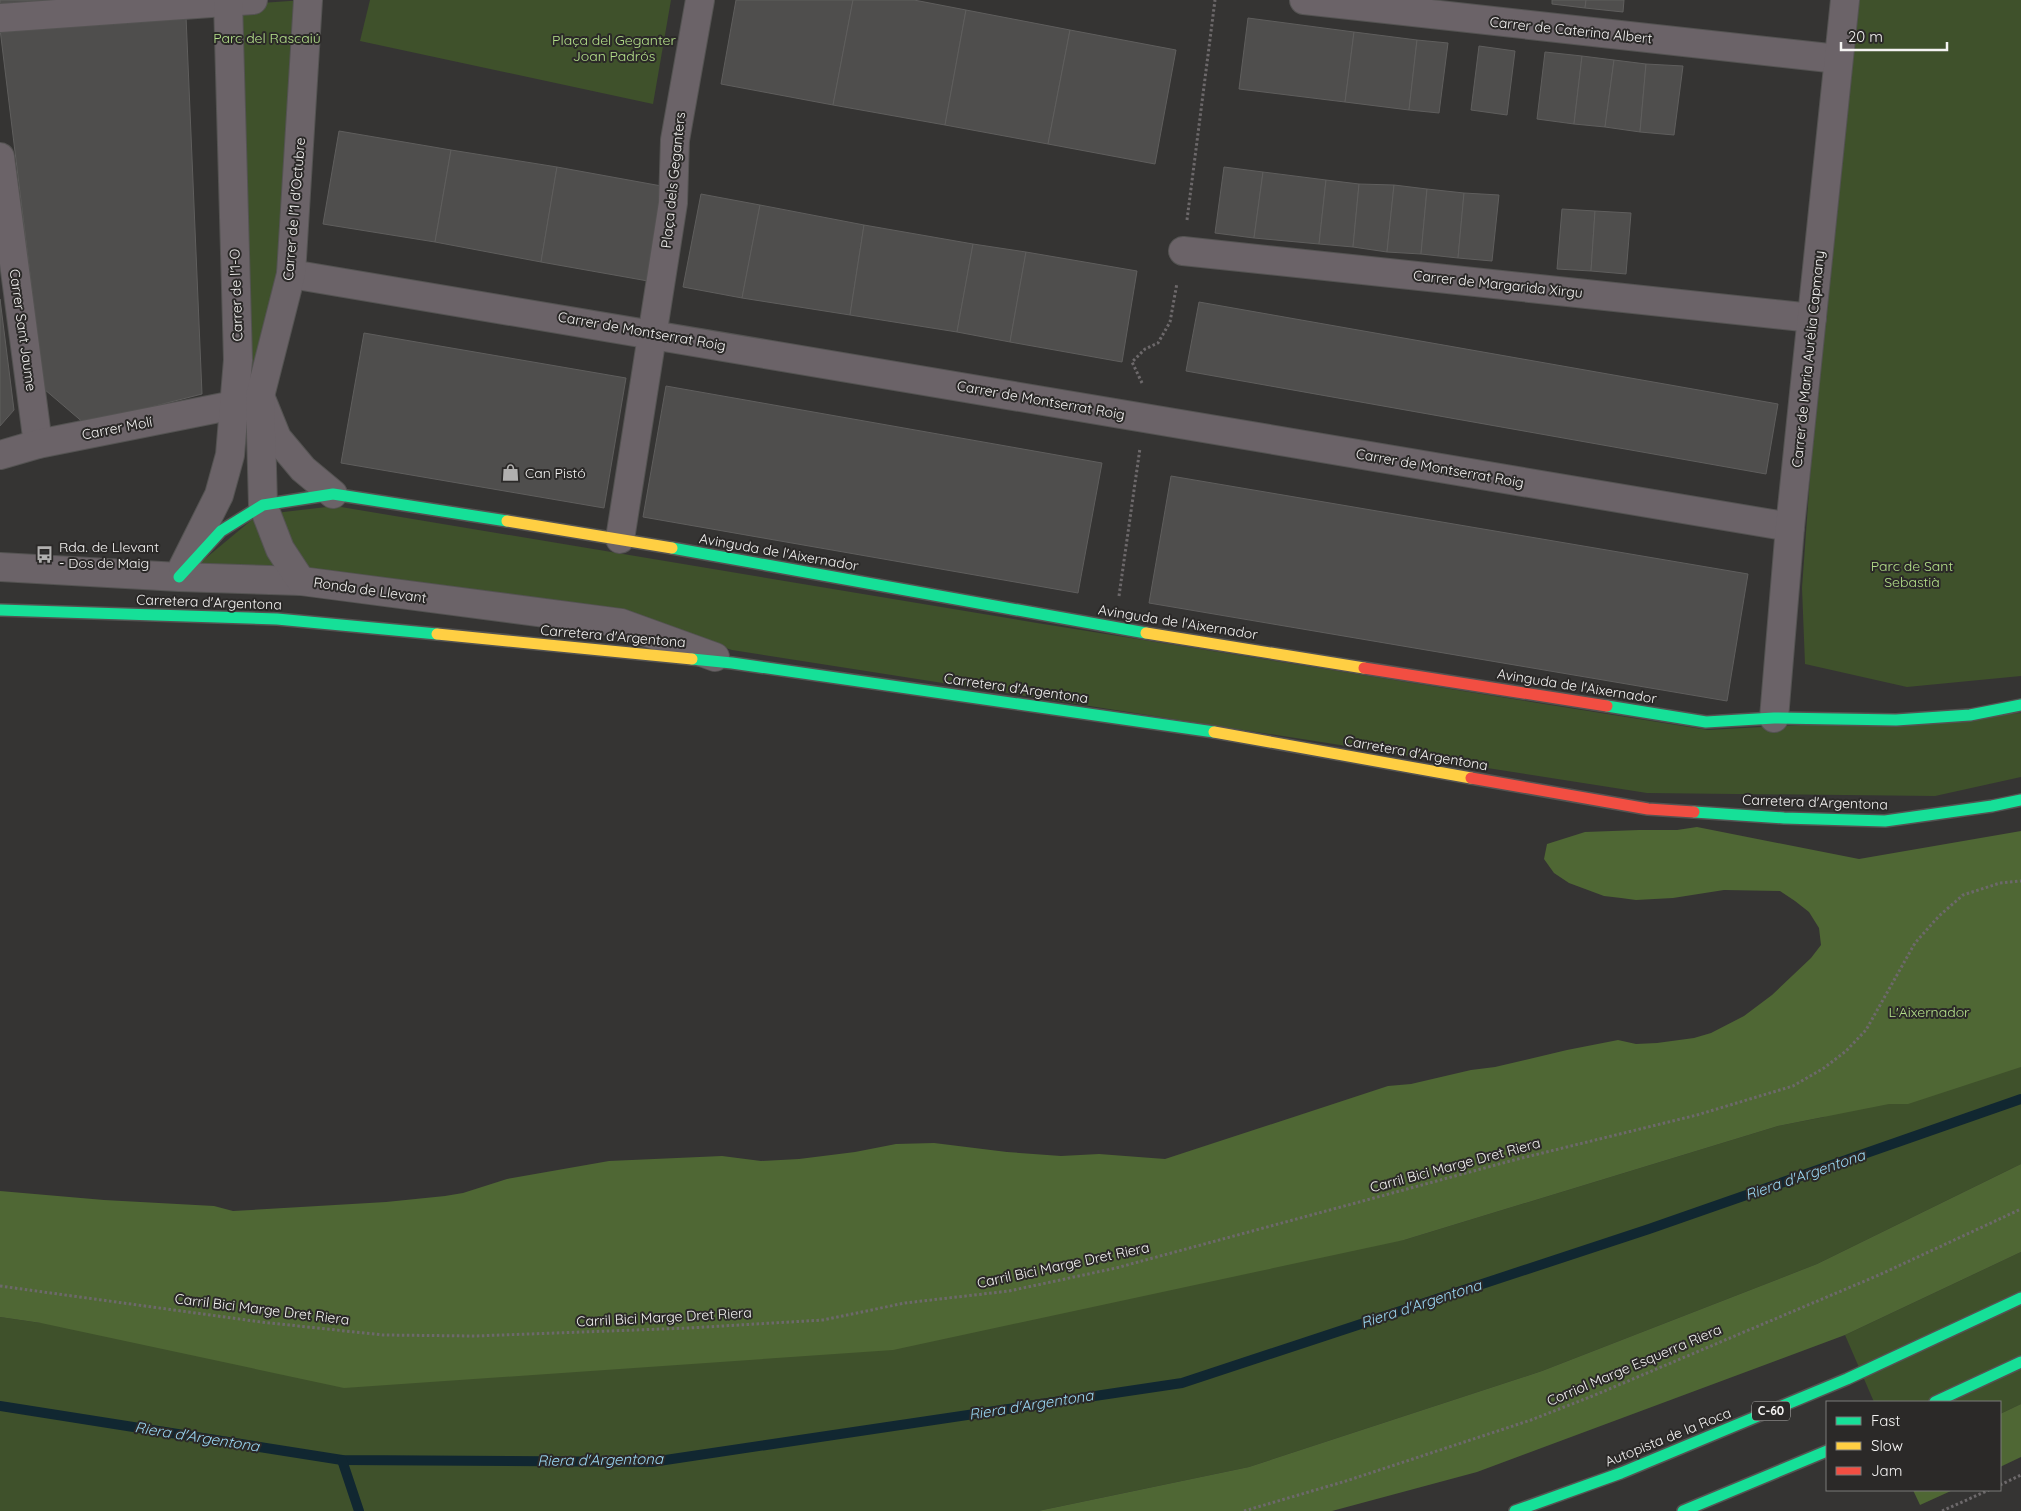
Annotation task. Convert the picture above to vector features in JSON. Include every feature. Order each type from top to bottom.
[{"type":"main road","name":"Avinguda de l'Aixernador","points":[[263,505],[334,494],[620,539],[1114,627],[1706,722],[1774,718],[1896,720],[1970,715],[2021,705]]},
{"type":"main road","points":[[179,577],[221,532],[263,505]]},
{"type":"main road","name":"Carretera d'Argentona","points":[[0,610],[277,619],[732,663],[1196,729],[1648,809],[1784,818],[1885,821],[1992,806],[2021,800]]},
{"type":"main road","name":"Autopista de la Roca","points":[[1515,1511],[1621,1473],[1847,1379],[2021,1298]]},
{"type":"main road","points":[[1937,1401],[2021,1362]]},
{"type":"main road","points":[[1683,1511],[1826,1451]]},
{"type":"street","name":"Carrer de l'1 d'Octubre","points":[[301,581],[280,549],[263,505],[260,396],[291,274],[308,0]]},
{"type":"street","name":"Plaça dels Geganters","points":[[620,539],[673,203],[675,140],[700,0]]},
{"type":"street","name":"Carrer de Caterina Albert","points":[[1304,0],[1838,59]]},
{"type":"street","name":"Carrer de Maria Aurèlia Capmany","points":[[1774,718],[1790,527],[1845,0]]},
{"type":"street","points":[[0,18],[240,1]]},
{"type":"street","name":"Carrer de l'1-O","points":[[179,577],[219,495],[230,454],[238,360],[240,1]]},
{"type":"street","name":"Carrer Sant Jaume","points":[[0,157],[38,444]]},
{"type":"street","name":"Carrer de Margarida Xirgu","points":[[1183,251],[1812,318]]},
{"type":"street","name":"Carrer de Montserrat Roig","points":[[291,274],[653,332],[1150,419],[1790,527]]},
{"type":"street","points":[[260,396],[277,438],[303,469],[334,494]]},
{"type":"street","name":"Carrer Molí","points":[[0,455],[38,444],[234,405],[260,396]]},
{"type":"street","name":"Ronda de Llevant","points":[[0,567],[179,577],[301,581],[622,623],[732,663]]},
{"type":"path","points":[[1114,627],[1150,419],[1164,402],[1158,392],[1145,387],[1138,377],[1132,362],[1145,348],[1158,344],[1170,322],[1183,251],[1215,0]]},
{"type":"path","name":"Carril Bici Marge Dret Riera","points":[[0,1286],[280,1324],[383,1335],[475,1336],[823,1320],[905,1303],[1009,1290],[1116,1268],[1514,1160],[1697,1115],[1793,1086],[1824,1068],[1846,1052],[1866,1030],[1915,943],[1938,916],[1963,895],[2000,883],[2021,881]]},
{"type":"path","name":"Corriol Marge Esquerra Riera","points":[[1244,1511],[1346,1481],[1531,1420],[1586,1399],[1879,1275],[2021,1210]]},
{"type":"path","points":[[2001,1485],[2021,1475]]},
{"type":"path","points":[[1942,1511],[1987,1491]]},
{"type":"green space","name":"Parc del Rascaiú","points":[[304,0],[286,271],[256,392],[239,397],[232,5]]},
{"type":"green space","name":"Plaça del Geganter Joan Padrós","points":[[370,0],[671,0],[653,104],[360,41]]},
{"type":"green space","name":"Parc de Sant Sebastià","points":[[1853,0],[2021,0],[2021,676],[1907,687],[1805,664],[1802,588],[1820,338]]},
{"type":"green space","points":[[335,506],[1037,623],[1708,730],[2021,713],[2021,777],[1935,796],[1647,793],[732,650],[599,607],[305,571],[275,513]]},
{"type":"green space","points":[[260,513],[292,576],[188,573]]},
{"type":"green space","name":"L'Aixernador","points":[[1697,827],[1859,859],[2021,831],[2021,1067],[1908,1104],[1889,1104],[1778,1126],[1404,1240],[893,1350],[344,1388],[41,1323],[0,1317],[0,1191],[104,1200],[214,1206],[233,1211],[386,1202],[445,1196],[463,1193],[507,1179],[609,1161],[722,1156],[761,1161],[799,1159],[855,1152],[896,1144],[934,1143],[1007,1152],[1061,1156],[1099,1154],[1165,1159],[1388,1086],[1411,1084],[1618,1040],[1636,1044],[1694,1038],[1711,1033],[1744,1016],[1772,995],[1811,958],[1821,945],[1819,928],[1809,912],[1780,891],[1724,890],[1673,898],[1636,900],[1604,896],[1569,883],[1554,873],[1544,859],[1547,844],[1585,832],[1677,830]]},
{"type":"green space","name":"L'Aixernador","points":[[2021,858],[2021,1164],[1817,1264],[1542,1371],[1249,1467],[1038,1511],[0,1511],[0,1317],[41,1323],[1404,1240],[1778,1126],[1824,1117]]},
{"type":"green space","points":[[2021,1164],[2021,1252],[1845,1335],[1477,1472],[1332,1511],[1038,1511],[1249,1467],[1542,1371],[1817,1264]]},
{"type":"green space","points":[[2021,1252],[2021,1404],[2001,1414],[2001,1401],[1874,1401],[1845,1335]]},
{"type":"green space","points":[[2021,1404],[2021,1457],[2001,1467],[2001,1414]]},
{"type":"green space","points":[[1913,1491],[1951,1491],[1920,1505]]},
{"type":"building","points":[[0,0],[89,0],[0,6]]},
{"type":"building","points":[[736,0],[853,0],[833,105],[721,84]]},
{"type":"building","points":[[853,0],[914,0],[966,10],[945,125],[833,105]]},
{"type":"building","points":[[1552,0],[1586,0],[1585,8],[1552,4]]},
{"type":"building","points":[[1586,0],[1624,0],[1623,12],[1585,8]]},
{"type":"building","points":[[966,10],[1070,30],[1048,144],[945,125]]},
{"type":"building","points":[[186,16],[202,394],[85,424],[44,389],[0,29]]},
{"type":"building","points":[[1248,18],[1354,32],[1345,102],[1239,89]]},
{"type":"building","points":[[1070,30],[1176,50],[1155,164],[1048,144]]},
{"type":"building","points":[[1354,32],[1417,40],[1409,110],[1345,102]]},
{"type":"building","points":[[1417,40],[1448,43],[1439,113],[1409,110]]},
{"type":"building","points":[[1479,46],[1515,51],[1507,115],[1471,110]]},
{"type":"building","points":[[1545,52],[1582,56],[1574,124],[1537,119]]},
{"type":"building","points":[[1582,56],[1614,60],[1605,127],[1574,124]]},
{"type":"building","points":[[1614,60],[1646,64],[1640,132],[1605,127]]},
{"type":"building","points":[[1646,64],[1683,66],[1674,135],[1640,132]]},
{"type":"building","points":[[339,131],[451,150],[435,242],[323,224]]},
{"type":"building","points":[[451,150],[557,167],[541,262],[435,242]]},
{"type":"building","points":[[557,167],[667,187],[648,281],[541,262]]},
{"type":"building","points":[[1224,167],[1263,172],[1254,238],[1215,233]]},
{"type":"building","points":[[1263,172],[1326,180],[1319,244],[1254,238]]},
{"type":"building","points":[[1326,180],[1359,184],[1353,247],[1319,244]]},
{"type":"building","points":[[1359,184],[1394,185],[1387,252],[1353,247]]},
{"type":"building","points":[[1394,185],[1427,189],[1421,254],[1387,252]]},
{"type":"building","points":[[1427,189],[1464,193],[1458,258],[1421,254]]},
{"type":"building","points":[[1464,193],[1499,195],[1492,261],[1458,258]]},
{"type":"building","points":[[701,194],[760,205],[742,298],[683,287]]},
{"type":"building","points":[[760,205],[864,225],[850,315],[742,298]]},
{"type":"building","points":[[1562,209],[1595,211],[1591,271],[1557,269]]},
{"type":"building","points":[[1595,211],[1631,213],[1626,274],[1591,271]]},
{"type":"building","points":[[864,225],[973,244],[957,332],[850,315]]},
{"type":"building","points":[[973,244],[1026,252],[1010,342],[957,332]]},
{"type":"building","points":[[1026,252],[1137,271],[1122,362],[1010,342]]},
{"type":"building","points":[[0,299],[14,410],[0,426]]},
{"type":"building","points":[[1199,302],[1778,404],[1766,474],[1186,371]]},
{"type":"building","points":[[364,333],[626,378],[604,508],[341,463]]},
{"type":"building","points":[[666,386],[1102,463],[1078,593],[643,517]]},
{"type":"building","points":[[1171,476],[1748,574],[1727,701],[1149,603]]},
{"type":"waterway","name":"Riera d'Argentona","points":[[0,1406],[342,1460],[652,1462],[1182,1383],[1649,1229],[2021,1099]]},
{"type":"waterway","points":[[342,1460],[359,1511]]},
{"type":"traffic: fast","points":[[179,577],[221,531],[263,505],[333,494],[507,521]]},
{"type":"traffic: fast","points":[[672,548],[1146,633]]},
{"type":"traffic: fast","points":[[0,610],[277,619],[437,634]]},
{"type":"traffic: fast","points":[[692,659],[732,663],[1214,732]]},
{"type":"traffic: fast","points":[[1607,706],[1706,722],[1774,718],[1896,720],[1970,715],[2021,705]]},
{"type":"traffic: fast","points":[[1694,812],[1784,818],[1885,821],[1992,806],[2021,800]]},
{"type":"traffic: fast","points":[[1515,1511],[1621,1473],[1847,1379],[2021,1298]]},
{"type":"traffic: fast","points":[[1937,1401],[2021,1362]]},
{"type":"traffic: fast","points":[[1683,1511],[1826,1451]]},
{"type":"traffic: slow","points":[[507,521],[672,548]]},
{"type":"traffic: slow","points":[[1146,633],[1364,668]]},
{"type":"traffic: slow","points":[[437,634],[692,659]]},
{"type":"traffic: slow","points":[[1214,732],[1471,778]]},
{"type":"traffic: jam","points":[[1364,668],[1607,706]]},
{"type":"traffic: jam","points":[[1471,778],[1648,809],[1694,812]]},
{"type":"place","name":"Can Pistó","points":[[511,473]]},
{"type":"place","name":"Rda. de Llevant - Dos de Maig","points":[[45,555]]}]
